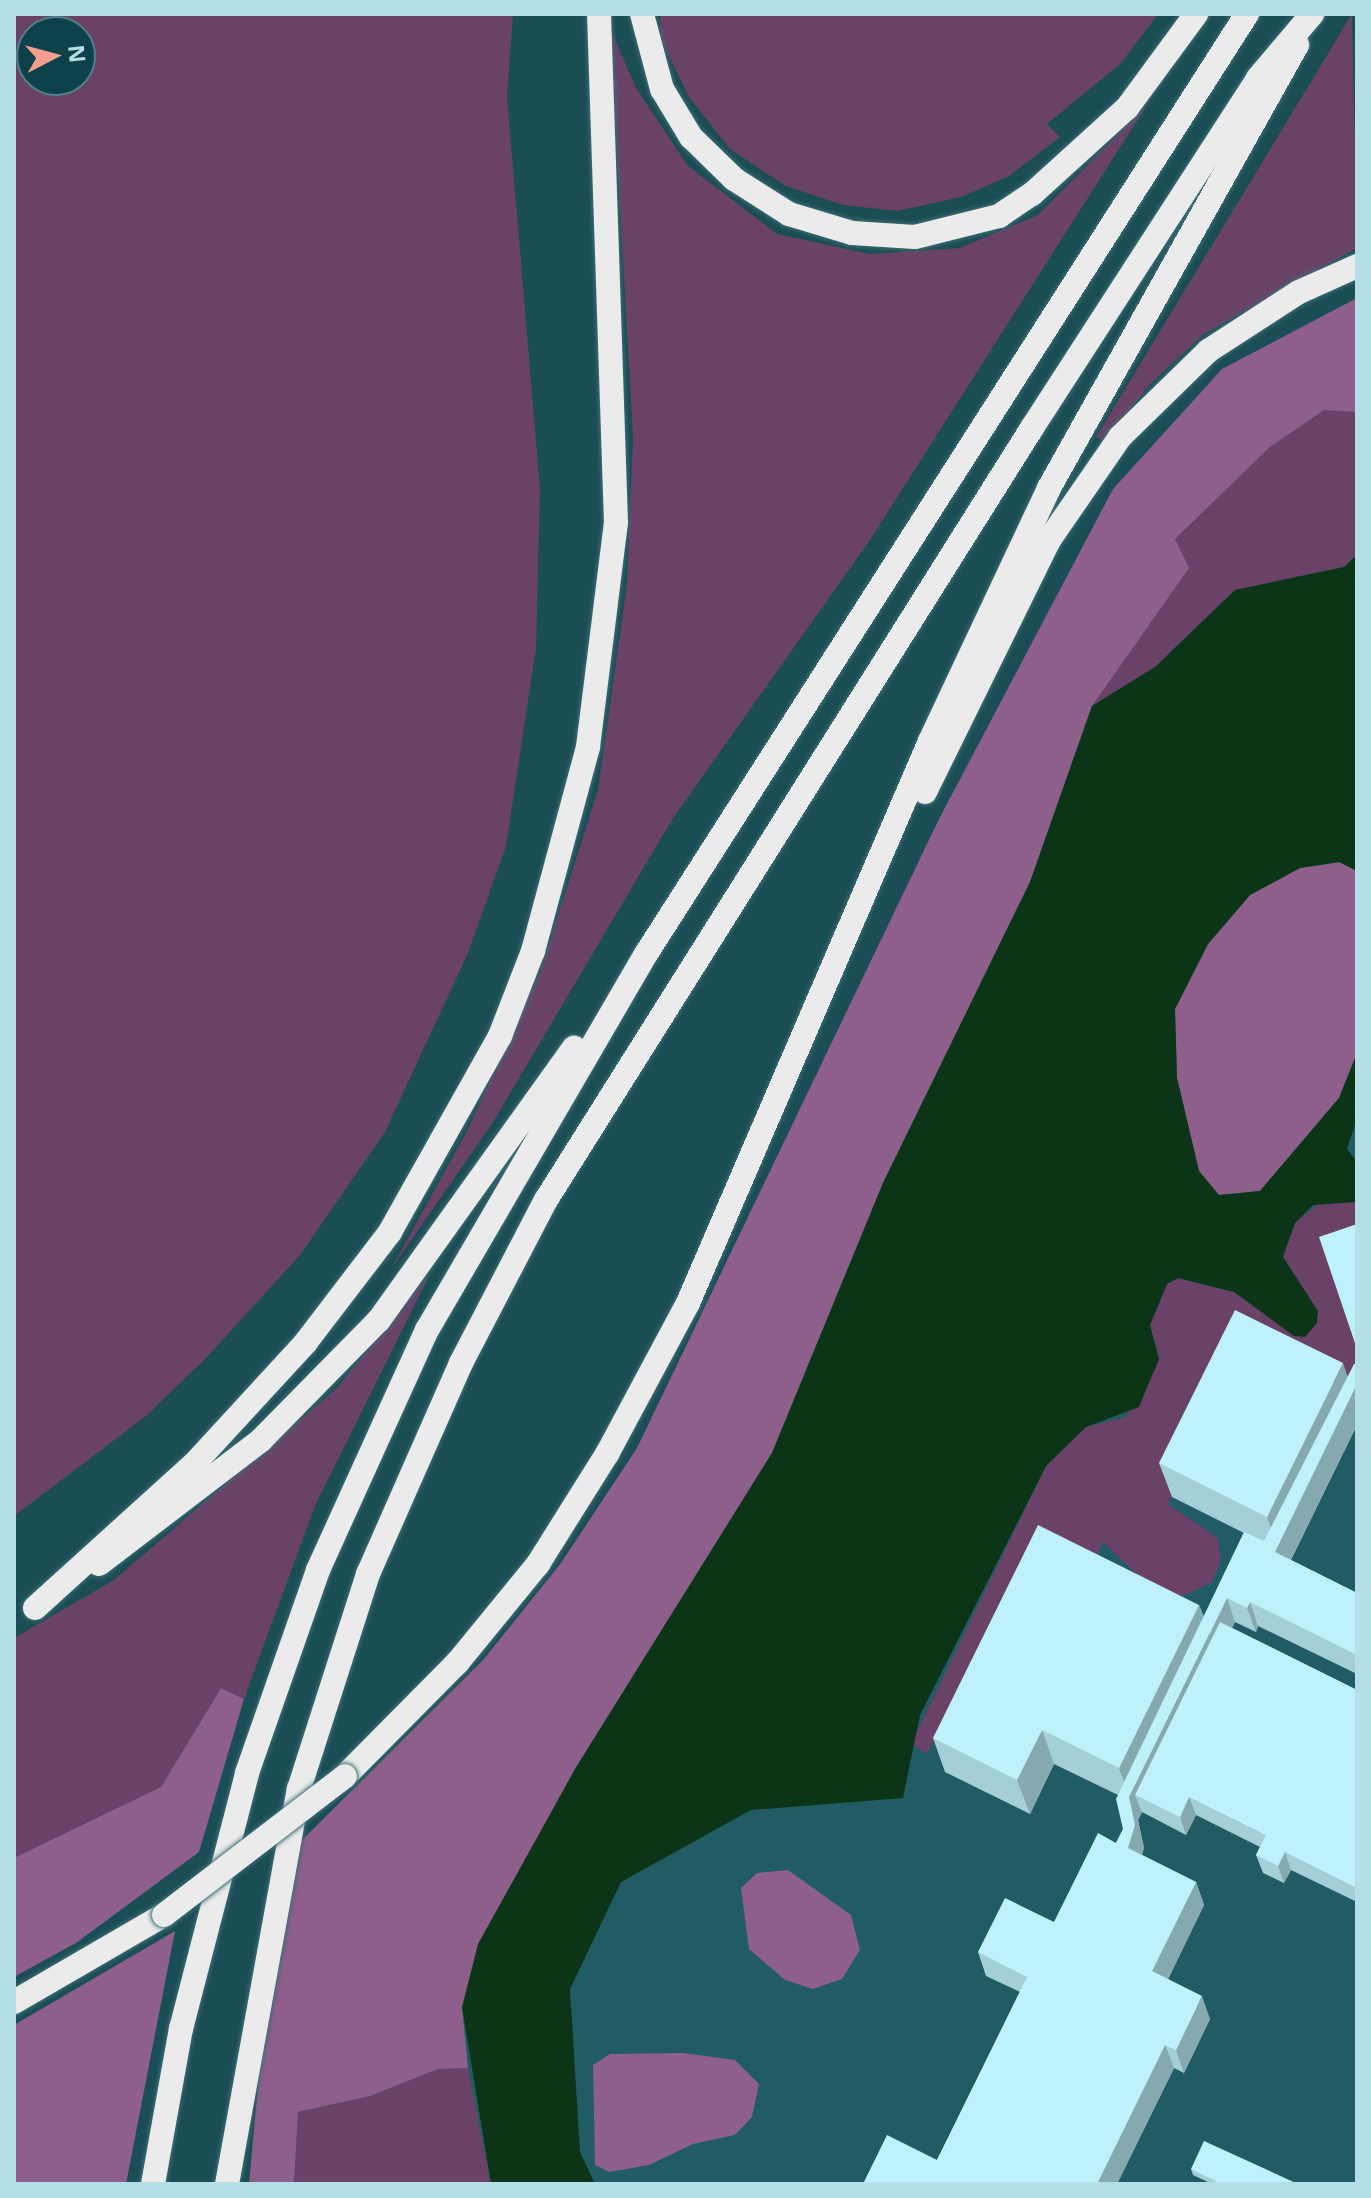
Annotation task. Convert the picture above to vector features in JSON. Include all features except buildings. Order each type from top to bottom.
[{"type":"highway","points":[[24,1615],[194,1464],[306,1342],[390,1232],[500,1036],[533,951],[588,747],[616,523],[599,14]]},
{"type":"highway","points":[[642,14],[662,89],[691,137],[734,179],[789,214],[852,233],[915,237],[999,216],[1032,194],[1127,108],[1196,14]]},
{"type":"highway","points":[[153,2184],[181,2029],[247,1773],[318,1570],[427,1330],[646,954],[1247,14]]},
{"type":"highway","points":[[14,2002],[164,1915],[345,1776],[457,1663],[528,1577],[607,1454],[688,1303],[882,858],[1049,488],[1276,90],[1310,16]]},
{"type":"highway","points":[[227,2184],[299,1789],[368,1574],[461,1363],[546,1200],[957,547],[1258,78],[1310,16]]},
{"type":"highway","points":[[882,858],[914,815],[1049,540],[1111,448],[1208,351],[1299,292],[1357,266]]},
{"type":"highway","points":[[24,1615],[261,1440],[379,1320],[646,954]]},
{"type":"shaded area","points":[[14,14],[513,14],[507,96],[540,490],[536,648],[506,846],[468,953],[385,1132],[300,1255],[207,1357],[146,1416],[14,1516]]},
{"type":"shaded area","points":[[660,14],[1158,14],[1121,63],[1047,124],[1060,137],[1009,176],[961,197],[897,211],[843,205],[786,186],[730,149],[689,97],[661,40]]},
{"type":"shaded area","points":[[1352,14],[1357,248],[1204,334],[1150,384],[1105,441],[1096,437]]},
{"type":"shaded area","points":[[610,28],[636,88],[688,166],[777,234],[870,254],[960,248],[1038,215],[1147,105],[870,540],[673,818],[493,1122],[390,1271],[468,1129],[540,972],[598,790],[627,584],[633,437]]},
{"type":"shaded area","points":[[1357,298],[1357,412],[1324,410],[1270,447],[1175,539],[1189,568],[1092,706],[1030,882],[883,1183],[772,1453],[575,1769],[462,2007],[468,2068],[438,2069],[370,2096],[298,2112],[294,2184],[249,2184],[261,2052],[297,1845],[483,1660],[561,1563],[637,1448],[939,819],[1113,489],[1222,369]]},
{"type":"shaded area","points":[[1357,344],[1357,2184],[294,2184],[548,1711],[1072,635]]},
{"type":"shaded area","points":[[1324,410],[1357,412],[1357,555],[1344,567],[1235,590],[1155,667],[1092,706],[1139,638],[1175,539],[1270,447]]},
{"type":"shaded area","points":[[1357,555],[1357,871],[1339,862],[1300,868],[1250,895],[1208,944],[1175,1009],[1177,1078],[1199,1171],[1219,1195],[1260,1191],[1339,1098],[1357,1053],[1357,1119],[1347,1149],[1357,1162],[1357,1202],[1313,1205],[1295,1223],[1283,1257],[1318,1311],[1317,1323],[1305,1337],[1294,1336],[1234,1292],[1178,1278],[1167,1284],[1150,1325],[1159,1359],[1139,1407],[1086,1427],[1046,1466],[920,1715],[903,1798],[751,1810],[621,1882],[570,1989],[580,2152],[595,2184],[491,2184],[462,2007],[478,1944],[575,1769],[772,1453],[883,1183],[1030,882],[1092,706],[1155,667],[1235,590],[1344,567]]},
{"type":"shaded area","points":[[1340,862],[1357,871],[1357,1053],[1339,1098],[1260,1191],[1219,1195],[1199,1171],[1177,1078],[1175,1009],[1208,944],[1250,895],[1300,868]]},
{"type":"shaded area","points":[[1324,1199],[1357,1202],[1357,1388],[1213,1413],[1189,1401],[1182,1416],[1206,1428],[1168,1504],[1218,1538],[1221,1560],[1212,1582],[1183,1596],[1152,1589],[1103,1542],[1086,1577],[1001,1599],[927,1754],[911,1744],[1046,1466],[1086,1427],[1126,1417],[1159,1359],[1150,1325],[1167,1284],[1178,1278],[1234,1292],[1305,1336],[1318,1311],[1283,1257],[1295,1223]]},
{"type":"shaded area","points":[[431,1272],[315,1506],[244,1699],[221,1688],[161,1787],[14,1860],[14,1638],[114,1580],[337,1388]]},
{"type":"shaded area","points":[[221,1688],[244,1699],[199,1852],[76,1943],[14,1977],[14,1858],[161,1787]]},
{"type":"shaded area","points":[[788,1870],[851,1915],[860,1950],[842,1979],[813,1989],[785,1980],[749,1949],[741,1888],[757,1873]]},
{"type":"shaded area","points":[[175,1931],[126,2184],[14,2184],[14,2025]]},
{"type":"shaded area","points":[[683,2053],[735,2060],[759,2084],[752,2117],[735,2135],[693,2144],[649,2165],[609,2172],[595,2165],[593,2065],[610,2054]]},
{"type":"shaded area","points":[[468,2068],[491,2184],[294,2184],[298,2112],[370,2096],[438,2069]]}]
